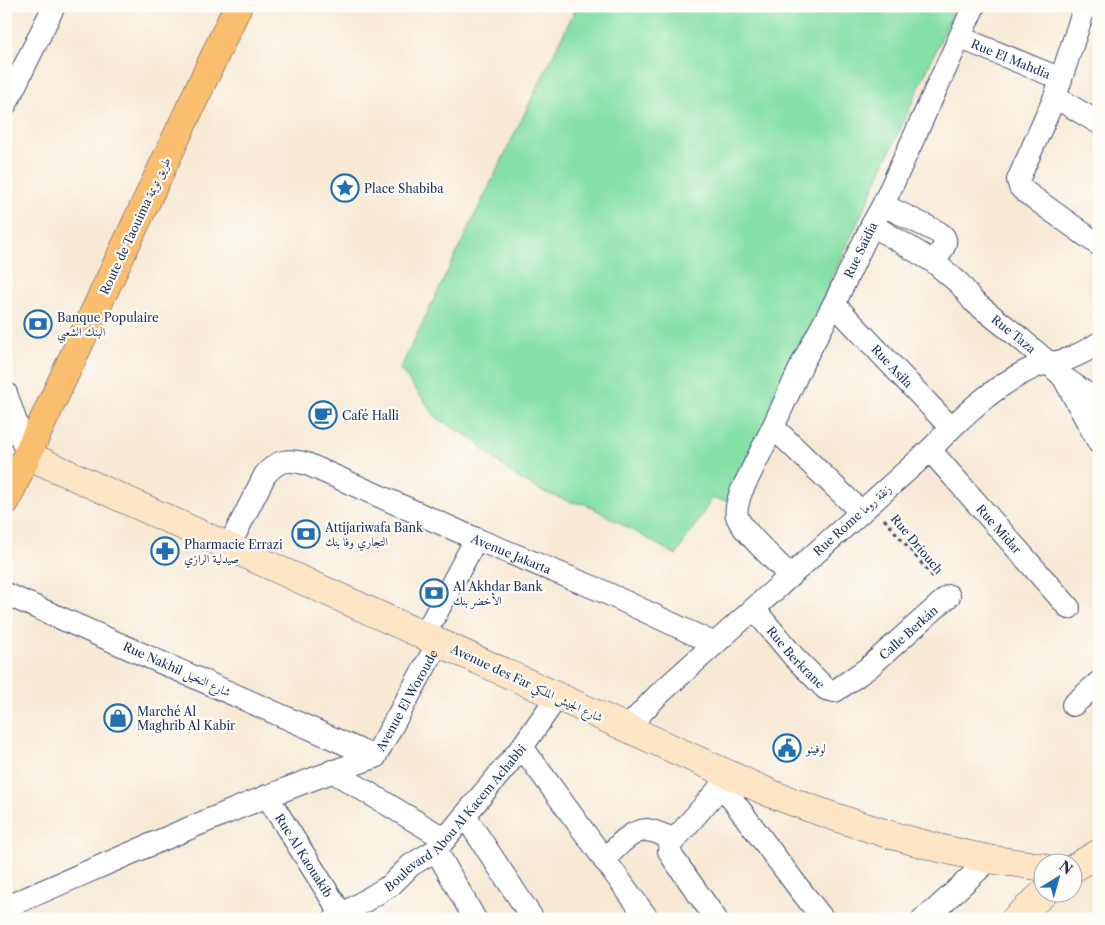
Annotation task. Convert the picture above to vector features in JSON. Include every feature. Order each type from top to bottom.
[{"type":"main road","name":"Route de Taouima طريق تويمة","points":[[6,501],[16,452],[238,6]]},
{"type":"main road","name":"Avenue des Far شارع الجيش الملكي","points":[[16,452],[626,728],[726,781],[772,794],[857,825],[901,838],[990,859],[1032,865]]},
{"type":"main road","points":[[1082,864],[1099,853]]},
{"type":"main road","points":[[1082,872],[1099,875]]},
{"type":"main road","points":[[1015,919],[1034,902]]},
{"type":"street","points":[[6,104],[14,64],[54,6]]},
{"type":"street","name":"Rue Saïdia","points":[[790,576],[756,542],[740,522],[737,516],[741,492],[804,360],[883,205],[974,6]]},
{"type":"street","points":[[1085,6],[1058,88],[1018,180],[1020,187],[1032,197],[1099,245]]},
{"type":"street","name":"Rue El Mahdia","points":[[961,38],[1058,88],[1099,123]]},
{"type":"street","points":[[883,205],[943,236],[945,245],[934,262]]},
{"type":"street","name":"Rue Taza","points":[[872,225],[934,262],[960,284],[973,301],[1056,370],[1099,402]]},
{"type":"street","name":"Rue Asila","points":[[834,304],[951,428]]},
{"type":"street","name":"Rue Rome زنقة روما","points":[[626,728],[657,696],[930,450],[951,428],[991,394],[1008,381],[1037,366],[1056,370],[1064,360],[1078,355],[1099,343]]},
{"type":"street","points":[[1056,370],[1099,443]]},
{"type":"street","points":[[6,393],[16,452]]},
{"type":"street","points":[[773,426],[866,508]]},
{"type":"street","name":"Rue Midar","points":[[930,450],[1069,608]]},
{"type":"street","name":"Avenue Jakarta","points":[[228,548],[265,475],[277,464],[287,460],[296,460],[476,539],[600,590],[715,644]]},
{"type":"street","name":"Avenue El Woroude","points":[[375,757],[476,539]]},
{"type":"street","name":"Rue Nakhil شارع النخيل","points":[[6,594],[375,757]]},
{"type":"street","name":"Calle Berkán","points":[[868,668],[949,596]]},
{"type":"street","name":"Rue Berkrane","points":[[754,609],[794,657],[829,690],[835,691],[868,668]]},
{"type":"street","points":[[1073,705],[1099,682]]},
{"type":"street","name":"Boulevard Abou Al Kacem Achabbi","points":[[338,917],[391,884],[411,865],[441,844],[522,747],[557,697]]},
{"type":"street","points":[[522,747],[648,919]]},
{"type":"street","points":[[6,907],[266,796],[375,757]]},
{"type":"street","points":[[332,771],[441,844],[475,919]]},
{"type":"street","points":[[716,919],[669,851],[670,845],[674,840],[726,781],[798,888],[823,919]]},
{"type":"street","name":"Rue Al Kaouakib","points":[[266,796],[338,917]]},
{"type":"street","points":[[465,816],[534,919]]},
{"type":"street","points":[[604,860],[623,841],[641,831],[649,831],[674,840]]},
{"type":"street","points":[[923,919],[990,859]]},
{"type":"path","name":"Rue Driouch","points":[[866,508],[949,596]]},
{"type":"green space","points":[[577,6],[956,6],[731,501],[712,499],[676,555],[586,504],[571,502],[541,491],[515,476],[486,452],[476,441],[437,418],[400,369]]},
{"type":"place","name":"Place Shabiba","points":[[345,188]]},
{"type":"place","name":"Banque Populaire البنك الشعبي","points":[[38,324]]},
{"type":"place","name":"Café Halli","points":[[323,415]]},
{"type":"place","name":"Attijariwafa Bank التجاري وفا بنك","points":[[306,534]]},
{"type":"place","name":"Pharmacie Errazi صيدلية الرازي","points":[[165,551]]},
{"type":"place","name":"Al Akhdar Bank الأخضر بنك","points":[[434,593]]},
{"type":"place","name":"Marché Al Maghrib Al Kabir","points":[[118,718]]},
{"type":"place","name":"لوفينو","points":[[787,748]]}]
